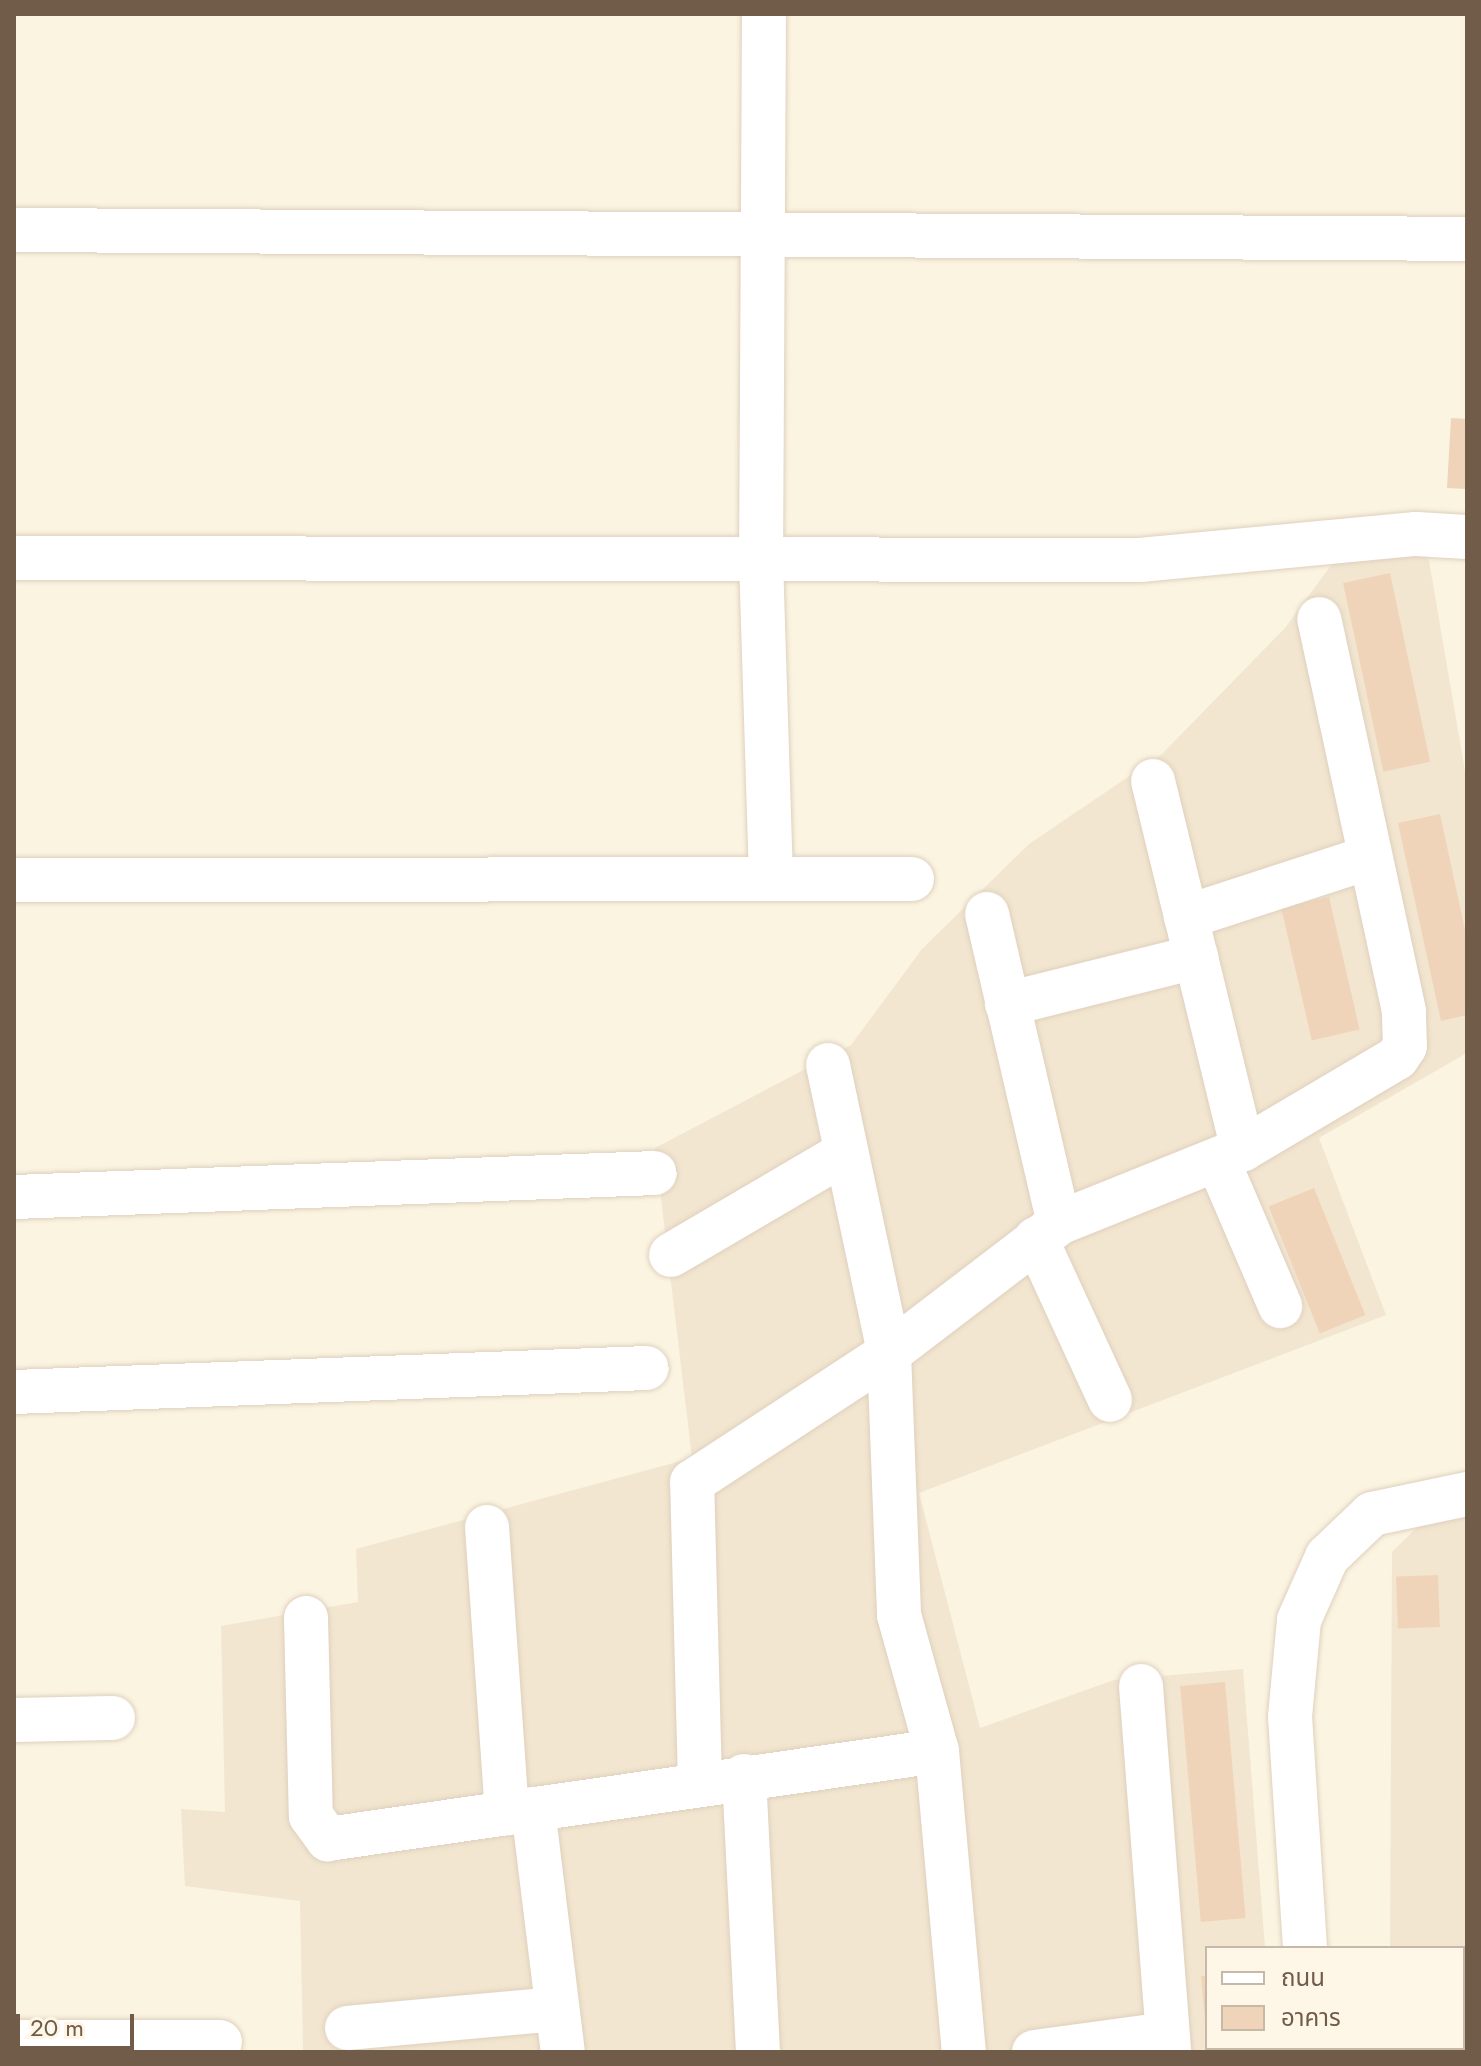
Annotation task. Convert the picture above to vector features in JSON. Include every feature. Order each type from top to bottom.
[{"type":"street","points":[[764,14],[761,560],[771,874]]},
{"type":"street","points":[[14,230],[762,231],[1467,239]]},
{"type":"street","points":[[14,558],[1140,560],[1416,534],[1467,537]]},
{"type":"street","points":[[700,1783],[692,1482],[889,1353],[1047,1231],[1231,1155],[1384,1066],[1405,1046],[1404,1011],[1368,858],[1319,619]]},
{"type":"street","points":[[1153,781],[1191,937],[1231,1155],[1280,1306]]},
{"type":"street","points":[[1007,1004],[1191,937],[1368,858]]},
{"type":"street","points":[[14,880],[771,874],[912,879]]},
{"type":"street","points":[[987,914],[1007,1004],[1047,1231],[1110,1400]]},
{"type":"street","points":[[828,1065],[889,1353],[899,1615],[937,1751],[964,2052]]},
{"type":"street","points":[[671,1255],[845,1153]]},
{"type":"street","points":[[14,1197],[655,1173]]},
{"type":"street","points":[[14,1392],[647,1368]]},
{"type":"street","points":[[1305,1946],[1290,1717],[1299,1620],[1327,1557],[1372,1514],[1467,1494]]},
{"type":"street","points":[[487,1527],[520,1811],[563,2052]]},
{"type":"street","points":[[306,1618],[316,1831],[342,1839],[744,1776],[937,1751]]},
{"type":"street","points":[[1034,2052],[1168,2043],[1141,1686]]},
{"type":"street","points":[[14,1720],[113,1718]]},
{"type":"street","points":[[744,1776],[758,2052]]},
{"type":"street","points":[[347,2028],[556,2009]]},
{"type":"street","points":[[14,2042],[220,2042]]},
{"type":"shaded area","points":[[1427,549],[1467,783],[1467,1053],[1319,1138],[1386,1315],[919,1493],[980,1728],[1114,1680],[1243,1669],[1265,1946],[1205,1946],[1205,2050],[1273,2052],[303,2052],[300,1901],[185,1886],[181,1809],[225,1812],[221,1626],[358,1602],[356,1549],[692,1458],[655,1148],[851,1045],[922,949],[1029,844],[1162,754],[1285,628],[1340,553]]},
{"type":"shaded area","points":[[1467,1478],[1467,2052],[1389,2052],[1465,2050],[1465,1946],[1390,1946],[1392,1552]]},
{"type":"building","points":[[1451,418],[1467,419],[1467,489],[1447,488]]},
{"type":"building","points":[[1390,573],[1430,762],[1383,772],[1343,583]]},
{"type":"building","points":[[1440,814],[1467,939],[1467,1015],[1441,1021],[1398,823]]},
{"type":"building","points":[[1329,897],[1360,1030],[1312,1041],[1281,908]]},
{"type":"building","points":[[1314,1188],[1365,1315],[1320,1333],[1269,1206]]},
{"type":"building","points":[[1438,1575],[1440,1627],[1398,1628],[1396,1576]]},
{"type":"building","points":[[1225,1682],[1246,1918],[1201,1922],[1180,1686]]},
{"type":"building","points":[[1201,1976],[1205,1976],[1205,2019]]},
{"type":"building","points":[[1207,2050],[1253,2050],[1253,2052]]}]
